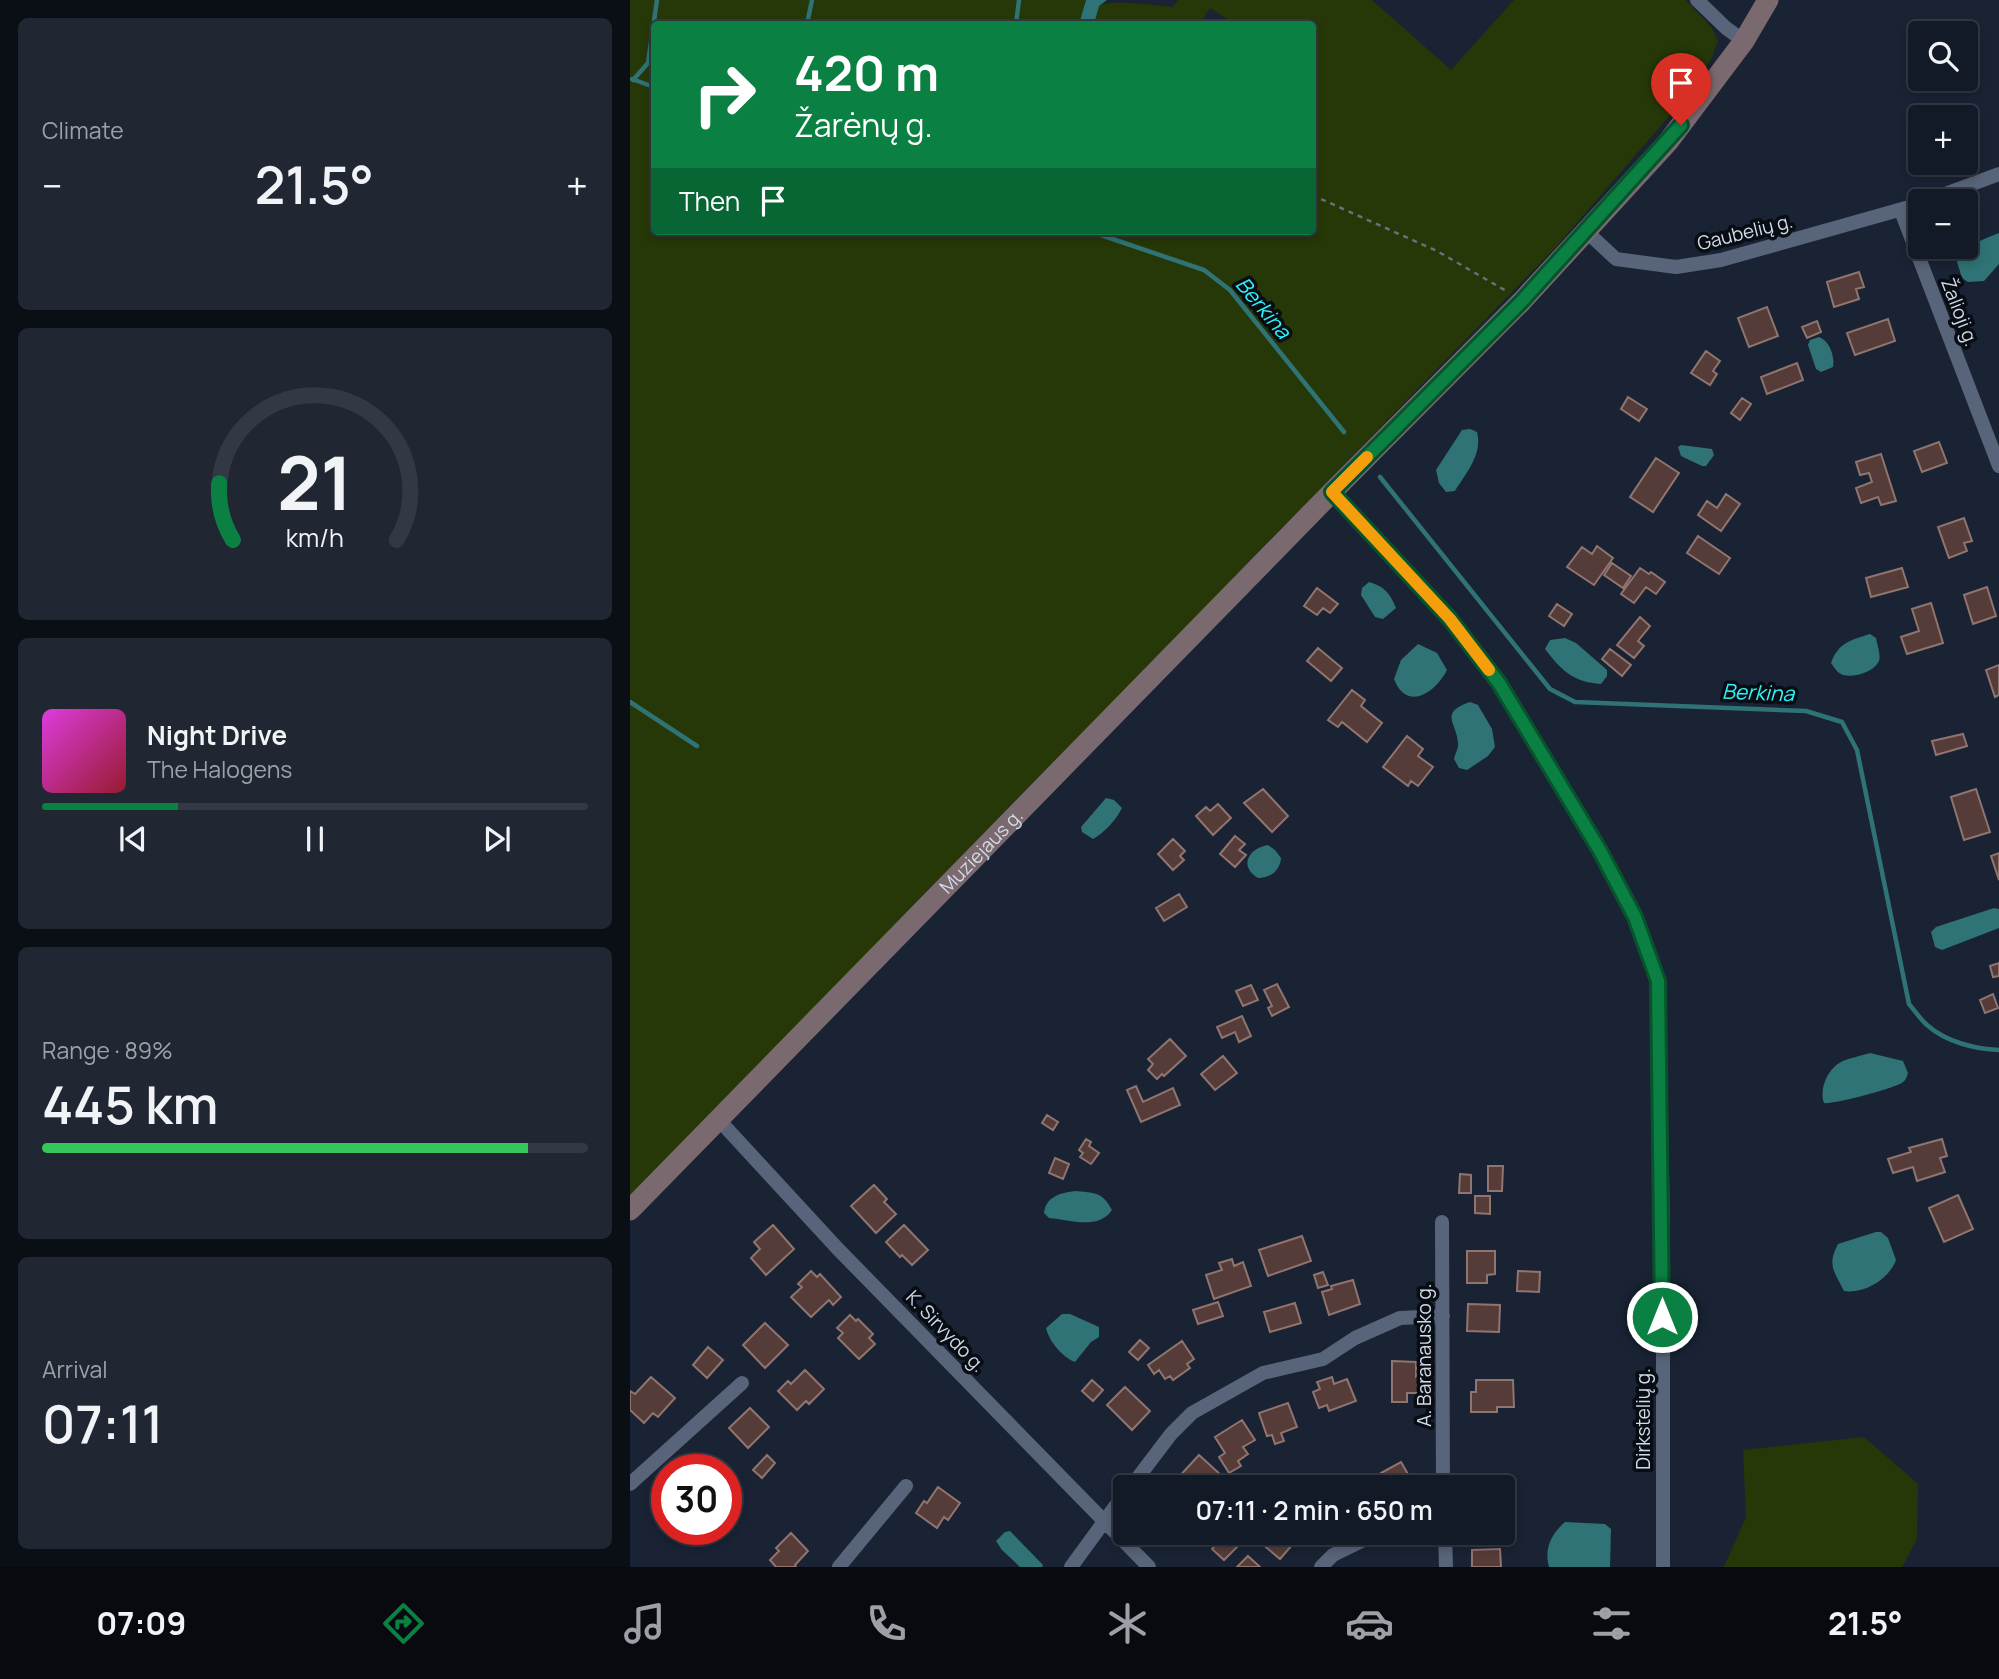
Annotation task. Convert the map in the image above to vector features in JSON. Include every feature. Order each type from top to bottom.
[{"type":"main road","name":"Muziejaus g.","points":[[630,1210],[1522,301],[1668,142],[1744,41],[1768,0]]},
{"type":"street","points":[[1697,0],[1744,41]]},
{"type":"street","points":[[1958,189],[1999,174]]},
{"type":"street","name":"Gaubelių g.","points":[[1586,231],[1616,259],[1676,267],[1721,260],[1908,208]]},
{"type":"street","name":"Žalioji g.","points":[[1901,211],[1999,466]]},
{"type":"street","name":"Dirkstelių g.","points":[[1332,492],[1450,619],[1499,683],[1599,849],[1635,917],[1658,981],[1663,1567]]},
{"type":"street","name":"K. Sirvydo g.","points":[[719,1120],[837,1248],[1149,1567]]},
{"type":"street","name":"A. Baranausko g.","points":[[1442,1222],[1443,1475]]},
{"type":"street","points":[[1140,1475],[1171,1434],[1192,1413],[1263,1373],[1323,1359],[1355,1338],[1400,1318],[1443,1316]]},
{"type":"street","points":[[630,1483],[742,1382]]},
{"type":"street","points":[[839,1567],[906,1486]]},
{"type":"street","points":[[1071,1567],[1113,1509]]},
{"type":"street","points":[[1321,1567],[1333,1555],[1353,1545]]},
{"type":"street","points":[[1445,1545],[1446,1567]]},
{"type":"path","points":[[1316,197],[1437,251],[1494,282],[1522,301]]},
{"type":"shaded area","points":[[630,0],[1086,0],[1080,21],[651,21],[651,235],[1316,235],[1316,21],[1230,21],[1210,8],[1202,21],[1095,21],[1099,5],[1126,3],[1173,7],[1178,0],[1372,0],[1451,70],[1514,0],[1686,0],[1712,28],[1718,41],[1711,59],[1691,91],[1556,247],[630,1197]]},
{"type":"shaded area","points":[[1086,0],[1107,0],[1099,6],[1095,21],[1080,21]]},
{"type":"shaded area","points":[[1999,233],[1999,264],[1984,281],[1968,282],[1962,278],[1957,262],[1959,259],[1978,259],[1978,242]]},
{"type":"shaded area","points":[[1819,337],[1829,346],[1833,359],[1833,367],[1821,372],[1816,369],[1808,345],[1810,340]]},
{"type":"shaded area","points":[[1462,430],[1477,432],[1476,456],[1455,491],[1446,492],[1439,483],[1436,470]]},
{"type":"shaded area","points":[[1681,445],[1712,449],[1714,455],[1706,466],[1702,466],[1681,456],[1678,447]]},
{"type":"shaded area","points":[[1369,582],[1386,591],[1396,608],[1383,619],[1375,617],[1361,595],[1362,588]]},
{"type":"shaded area","points":[[1870,634],[1876,638],[1879,650],[1879,661],[1876,665],[1858,675],[1839,673],[1831,663],[1837,651],[1851,641]]},
{"type":"shaded area","points":[[1565,638],[1576,643],[1607,670],[1607,676],[1601,684],[1575,678],[1545,649],[1550,640]]},
{"type":"shaded area","points":[[1418,644],[1437,653],[1447,670],[1428,692],[1413,697],[1406,695],[1394,679],[1401,660]]},
{"type":"shaded area","points":[[1470,702],[1478,705],[1492,729],[1495,747],[1488,756],[1467,770],[1459,768],[1454,759],[1458,745],[1452,715],[1454,710]]},
{"type":"shaded area","points":[[1106,798],[1114,800],[1122,808],[1110,825],[1093,839],[1082,832],[1081,827]]},
{"type":"shaded area","points":[[1268,845],[1281,858],[1279,867],[1267,877],[1258,878],[1248,868],[1248,858],[1256,850]]},
{"type":"shaded area","points":[[1994,908],[1999,909],[1999,928],[1942,950],[1935,947],[1931,932],[1936,927]]},
{"type":"shaded area","points":[[1870,1053],[1903,1061],[1908,1073],[1905,1080],[1877,1092],[1824,1103],[1823,1086],[1836,1065]]},
{"type":"shaded area","points":[[1075,1191],[1101,1196],[1112,1210],[1100,1220],[1092,1222],[1049,1218],[1044,1213],[1051,1199]]},
{"type":"shaded area","points":[[1881,1232],[1888,1238],[1896,1260],[1893,1267],[1882,1279],[1868,1288],[1844,1291],[1832,1263],[1838,1244]]},
{"type":"shaded area","points":[[1062,1314],[1070,1314],[1099,1327],[1099,1337],[1091,1342],[1075,1362],[1057,1348],[1046,1328]]},
{"type":"shaded area","points":[[1864,1437],[1918,1484],[1917,1539],[1902,1567],[1724,1567],[1746,1517],[1743,1450]]},
{"type":"shaded area","points":[[1565,1522],[1605,1524],[1611,1529],[1610,1567],[1549,1567],[1547,1554],[1550,1542]]},
{"type":"shaded area","points":[[1010,1531],[1042,1567],[1020,1567],[1002,1550],[996,1541]]},
{"type":"building","points":[[1859,272],[1864,287],[1856,289],[1859,299],[1834,307],[1827,282]]},
{"type":"building","points":[[1767,307],[1778,336],[1749,347],[1738,318]]},
{"type":"building","points":[[1888,319],[1895,341],[1855,355],[1847,333]]},
{"type":"building","points":[[1817,321],[1821,332],[1807,338],[1802,327]]},
{"type":"building","points":[[1706,351],[1720,361],[1713,371],[1717,374],[1710,385],[1691,373]]},
{"type":"building","points":[[1797,363],[1803,380],[1767,394],[1761,377]]},
{"type":"building","points":[[1628,397],[1647,409],[1639,421],[1621,409]]},
{"type":"building","points":[[1742,398],[1751,404],[1740,420],[1731,413]]},
{"type":"building","points":[[1939,442],[1947,463],[1922,472],[1914,451]]},
{"type":"building","points":[[1881,454],[1896,501],[1881,505],[1878,497],[1861,503],[1856,488],[1872,482],[1869,473],[1860,475],[1856,462]]},
{"type":"building","points":[[1656,458],[1679,473],[1653,512],[1630,497]]},
{"type":"building","points":[[1726,494],[1740,504],[1721,531],[1698,515],[1707,501],[1717,508]]},
{"type":"building","points":[[1964,518],[1972,541],[1964,543],[1967,551],[1949,558],[1938,527]]},
{"type":"building","points":[[1698,536],[1730,558],[1719,574],[1687,553]]},
{"type":"building","points":[[1597,546],[1613,558],[1594,585],[1567,567],[1582,547],[1592,554]]},
{"type":"building","points":[[1612,563],[1631,576],[1623,588],[1604,575]]},
{"type":"building","points":[[1640,568],[1665,582],[1656,594],[1646,587],[1634,603],[1621,594]]},
{"type":"building","points":[[1902,568],[1908,587],[1871,597],[1866,578]]},
{"type":"building","points":[[1987,587],[1996,616],[1973,624],[1964,595]]},
{"type":"building","points":[[1317,588],[1338,604],[1330,613],[1323,608],[1317,615],[1304,606]]},
{"type":"building","points":[[1931,603],[1943,643],[1907,654],[1901,637],[1919,631],[1912,609]]},
{"type":"building","points":[[1557,604],[1572,614],[1564,626],[1549,616]]},
{"type":"building","points":[[1640,617],[1650,626],[1638,641],[1644,646],[1634,658],[1617,645]]},
{"type":"building","points":[[1318,648],[1342,668],[1331,681],[1307,661]]},
{"type":"building","points":[[1610,649],[1631,665],[1622,676],[1602,659]]},
{"type":"building","points":[[1999,665],[1999,695],[1995,697],[1986,670]]},
{"type":"building","points":[[1352,690],[1365,700],[1361,706],[1382,723],[1367,742],[1342,722],[1338,727],[1328,720]]},
{"type":"building","points":[[1963,734],[1967,746],[1936,755],[1932,741]]},
{"type":"building","points":[[1407,736],[1423,749],[1418,756],[1433,767],[1418,786],[1411,781],[1408,786],[1383,767]]},
{"type":"building","points":[[1263,789],[1288,816],[1272,832],[1244,803]]},
{"type":"building","points":[[1976,789],[1990,832],[1964,840],[1951,797]]},
{"type":"building","points":[[1218,804],[1231,818],[1213,835],[1196,816],[1206,807],[1210,811]]},
{"type":"building","points":[[1235,836],[1245,844],[1239,850],[1246,855],[1235,867],[1220,854]]},
{"type":"building","points":[[1173,839],[1185,851],[1180,856],[1184,860],[1173,870],[1158,854]]},
{"type":"building","points":[[1999,853],[1999,880],[1991,856]]},
{"type":"building","points":[[1179,894],[1187,907],[1164,921],[1156,908]]},
{"type":"building","points":[[1999,963],[1999,976],[1993,977],[1990,966]]},
{"type":"building","points":[[1277,984],[1289,1007],[1272,1016],[1268,1008],[1272,1006],[1264,990]]},
{"type":"building","points":[[1251,985],[1258,1000],[1243,1006],[1236,991]]},
{"type":"building","points":[[1993,994],[1998,1008],[1985,1013],[1980,1000]]},
{"type":"building","points":[[1242,1016],[1251,1036],[1239,1042],[1235,1032],[1222,1038],[1217,1027]]},
{"type":"building","points":[[1170,1039],[1186,1056],[1157,1079],[1148,1070],[1153,1064],[1148,1059]]},
{"type":"building","points":[[1223,1056],[1237,1073],[1215,1090],[1201,1074]]},
{"type":"building","points":[[1136,1086],[1143,1102],[1173,1088],[1180,1105],[1141,1122],[1127,1090]]},
{"type":"building","points":[[1047,1115],[1058,1122],[1053,1130],[1042,1123]]},
{"type":"building","points":[[1086,1139],[1091,1142],[1089,1146],[1099,1153],[1091,1164],[1080,1157],[1083,1153],[1079,1150]]},
{"type":"building","points":[[1942,1139],[1947,1156],[1940,1158],[1945,1172],[1917,1181],[1913,1167],[1893,1173],[1888,1159],[1911,1152],[1909,1148]]},
{"type":"building","points":[[1055,1158],[1069,1164],[1063,1179],[1049,1173]]},
{"type":"building","points":[[1488,1166],[1503,1166],[1502,1191],[1488,1191]]},
{"type":"building","points":[[1460,1174],[1471,1175],[1471,1193],[1459,1193]]},
{"type":"building","points":[[874,1185],[887,1199],[884,1202],[896,1214],[876,1233],[851,1206]]},
{"type":"building","points":[[1958,1195],[1973,1229],[1944,1242],[1929,1208]]},
{"type":"building","points":[[1475,1196],[1490,1196],[1490,1214],[1475,1213]]},
{"type":"building","points":[[773,1225],[794,1249],[766,1275],[751,1258],[760,1249],[754,1242]]},
{"type":"building","points":[[904,1225],[928,1250],[912,1265],[886,1242]]},
{"type":"building","points":[[1302,1236],[1311,1261],[1268,1276],[1259,1250]]},
{"type":"building","points":[[1467,1251],[1495,1251],[1495,1274],[1487,1275],[1487,1283],[1467,1283]]},
{"type":"building","points":[[1232,1259],[1234,1266],[1243,1262],[1251,1286],[1214,1299],[1206,1275],[1222,1270],[1219,1263]]},
{"type":"building","points":[[811,1271],[817,1277],[820,1274],[841,1297],[833,1305],[829,1300],[811,1317],[791,1297],[802,1287],[798,1284]]},
{"type":"building","points":[[1518,1271],[1540,1272],[1539,1292],[1517,1291]]},
{"type":"building","points":[[1323,1272],[1328,1285],[1318,1288],[1314,1275]]},
{"type":"building","points":[[1353,1280],[1360,1304],[1329,1315],[1322,1292],[1332,1289],[1331,1286]]},
{"type":"building","points":[[1218,1302],[1223,1316],[1198,1324],[1193,1310]]},
{"type":"building","points":[[1295,1303],[1301,1323],[1270,1332],[1264,1312]]},
{"type":"building","points":[[1468,1304],[1500,1305],[1499,1332],[1467,1331]]},
{"type":"building","points":[[850,1315],[873,1334],[869,1338],[875,1344],[859,1359],[838,1338],[843,1333],[837,1328]]},
{"type":"building","points":[[765,1323],[788,1345],[765,1368],[743,1345]]},
{"type":"building","points":[[1140,1340],[1149,1348],[1138,1360],[1129,1352]]},
{"type":"building","points":[[1182,1341],[1194,1359],[1187,1364],[1190,1368],[1173,1380],[1170,1376],[1165,1379],[1159,1370],[1154,1374],[1148,1365]]},
{"type":"building","points":[[708,1347],[723,1360],[707,1378],[693,1365]]},
{"type":"building","points":[[1392,1361],[1416,1362],[1416,1377],[1423,1377],[1423,1393],[1407,1393],[1407,1402],[1392,1402]]},
{"type":"building","points":[[805,1370],[824,1389],[809,1404],[806,1401],[797,1410],[778,1391],[788,1381],[791,1384]]},
{"type":"building","points":[[651,1377],[675,1398],[658,1417],[653,1413],[644,1423],[630,1410],[630,1391],[635,1394]]},
{"type":"building","points":[[1332,1377],[1334,1384],[1347,1379],[1356,1401],[1329,1411],[1327,1405],[1319,1408],[1313,1392],[1320,1389],[1317,1382]]},
{"type":"building","points":[[1092,1380],[1103,1390],[1093,1401],[1082,1391]]},
{"type":"building","points":[[1476,1380],[1513,1380],[1514,1407],[1497,1407],[1497,1412],[1471,1412],[1471,1392],[1476,1392]]},
{"type":"building","points":[[1125,1387],[1150,1411],[1132,1430],[1107,1405]]},
{"type":"building","points":[[1288,1403],[1297,1427],[1281,1433],[1284,1441],[1275,1444],[1272,1435],[1267,1436],[1259,1413]]},
{"type":"building","points":[[750,1408],[769,1427],[748,1448],[729,1428]]},
{"type":"building","points":[[1242,1420],[1255,1440],[1243,1447],[1248,1454],[1238,1461],[1241,1466],[1229,1473],[1219,1457],[1225,1453],[1215,1437]]},
{"type":"building","points":[[767,1455],[775,1463],[762,1478],[753,1470]]},
{"type":"building","points":[[1199,1455],[1221,1475],[1181,1475]]},
{"type":"building","points":[[1401,1462],[1408,1475],[1382,1475],[1381,1473]]},
{"type":"building","points":[[938,1487],[960,1503],[948,1520],[944,1517],[937,1528],[916,1513]]},
{"type":"building","points":[[791,1533],[808,1551],[796,1567],[776,1567],[770,1560],[779,1551],[776,1548]]},
{"type":"building","points":[[1216,1545],[1239,1545],[1224,1560],[1212,1549]]},
{"type":"building","points":[[1263,1545],[1292,1545],[1280,1559]]},
{"type":"building","points":[[1500,1549],[1501,1567],[1472,1567],[1472,1550]]},
{"type":"building","points":[[1248,1556],[1260,1567],[1237,1567]]},
{"type":"waterway","points":[[654,21],[657,0]]},
{"type":"waterway","points":[[808,21],[812,0]]},
{"type":"waterway","points":[[1016,21],[1019,0]]},
{"type":"waterway","points":[[633,80],[648,63],[651,42]]},
{"type":"waterway","name":"Berkina","points":[[632,79],[651,86]]},
{"type":"waterway","name":"Berkina","points":[[1101,235],[1204,270],[1230,290],[1344,432]]},
{"type":"waterway","name":"Berkina","points":[[1380,477],[1550,689],[1575,702],[1806,711],[1842,722],[1857,750],[1909,1004],[1924,1023],[1943,1036],[1971,1046],[1999,1050]]},
{"type":"waterway","points":[[630,702],[697,746]]},
{"type":"slow traffic","points":[[1367,457],[1332,492],[1450,619],[1489,670]]},
{"type":"route","points":[[1662,1317],[1658,981],[1635,917],[1599,849],[1499,683],[1450,619],[1332,492],[1522,301],[1681,125]]}]
